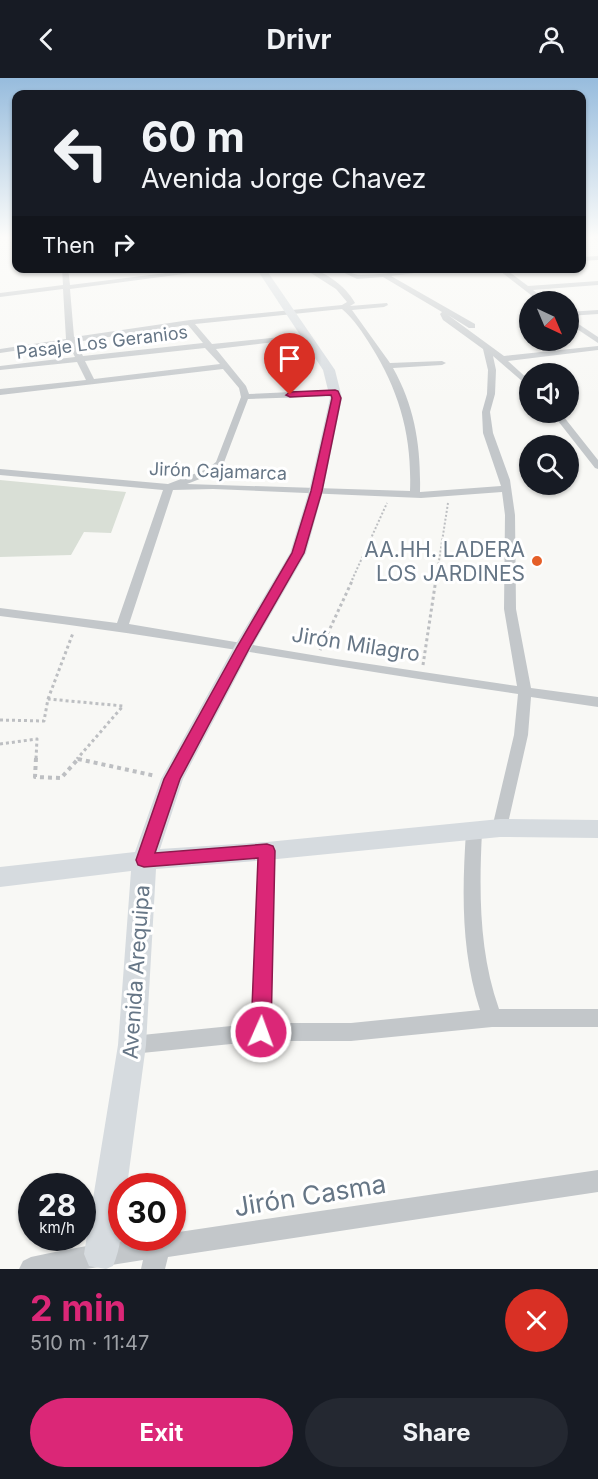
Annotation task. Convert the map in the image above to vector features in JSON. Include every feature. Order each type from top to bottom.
[{"type":"main road","name":"Avenida Arequipa","points":[[100,1261],[132,1045],[144,860],[172,779],[243,647],[298,553],[316,491],[336,398],[329,370],[276,292]]},
{"type":"main road","points":[[0,878],[144,860],[267,851],[500,828],[598,830]]},
{"type":"street","points":[[0,295],[28,292]]},
{"type":"street","points":[[65,292],[70,338],[91,382]]},
{"type":"street","points":[[341,292],[349,298],[351,303],[345,308]]},
{"type":"street","points":[[412,292],[472,326]]},
{"type":"street","points":[[0,351],[70,338],[190,322],[289,311],[384,305]]},
{"type":"street","points":[[345,308],[357,319],[388,366],[401,391],[411,423],[416,456],[415,494]]},
{"type":"street","points":[[447,311],[444,314],[446,318],[502,359],[519,375]]},
{"type":"street","points":[[579,313],[598,312]]},
{"type":"street","points":[[122,627],[169,487],[189,477],[210,471],[220,463],[245,397],[243,388],[190,322]]},
{"type":"street","points":[[579,327],[598,341]]},
{"type":"street","name":"Pasaje Los Geranios","points":[[0,369],[307,336]]},
{"type":"street","points":[[487,348],[492,370],[491,394],[486,412],[488,433],[506,489],[512,541],[510,609],[525,691],[521,735],[500,828]]},
{"type":"street","points":[[502,359],[598,348]]},
{"type":"street","points":[[388,366],[442,363]]},
{"type":"street","points":[[0,392],[225,366]]},
{"type":"street","points":[[245,397],[335,393]]},
{"type":"street","points":[[564,423],[598,466]]},
{"type":"street","name":"Jirón Cajamarca","points":[[0,472],[169,487],[213,486],[391,494],[506,489]]},
{"type":"street","name":"Jirón Milagro","points":[[0,612],[122,627],[315,660],[598,702]]},
{"type":"street","points":[[474,832],[471,874],[472,914],[483,994],[492,1018]]},
{"type":"street","points":[[261,1032],[267,851]]},
{"type":"street","points":[[132,1045],[261,1032],[351,1032],[492,1018],[598,1018]]},
{"type":"street","name":"Jirón Casma","points":[[31,1269],[100,1261],[155,1258],[598,1181]]},
{"type":"path","points":[[421,676],[450,493]]},
{"type":"path","points":[[315,660],[391,494]]},
{"type":"path","points":[[0,720],[44,721],[48,699],[77,622]]},
{"type":"path","points":[[0,744],[38,739],[35,777],[61,778],[123,706],[48,699]]},
{"type":"path","points":[[78,759],[172,779]]},
{"type":"shaded area","points":[[0,480],[126,492],[111,533],[84,532],[71,555],[0,557]]},
{"type":"place","name":"AA.HH. LADERA LOS JARDINES","points":[[537,561]]},
{"type":"route","points":[[261,1032],[267,851],[144,860],[172,779],[243,647],[298,553],[316,491],[336,398],[335,393],[290,395]]}]
